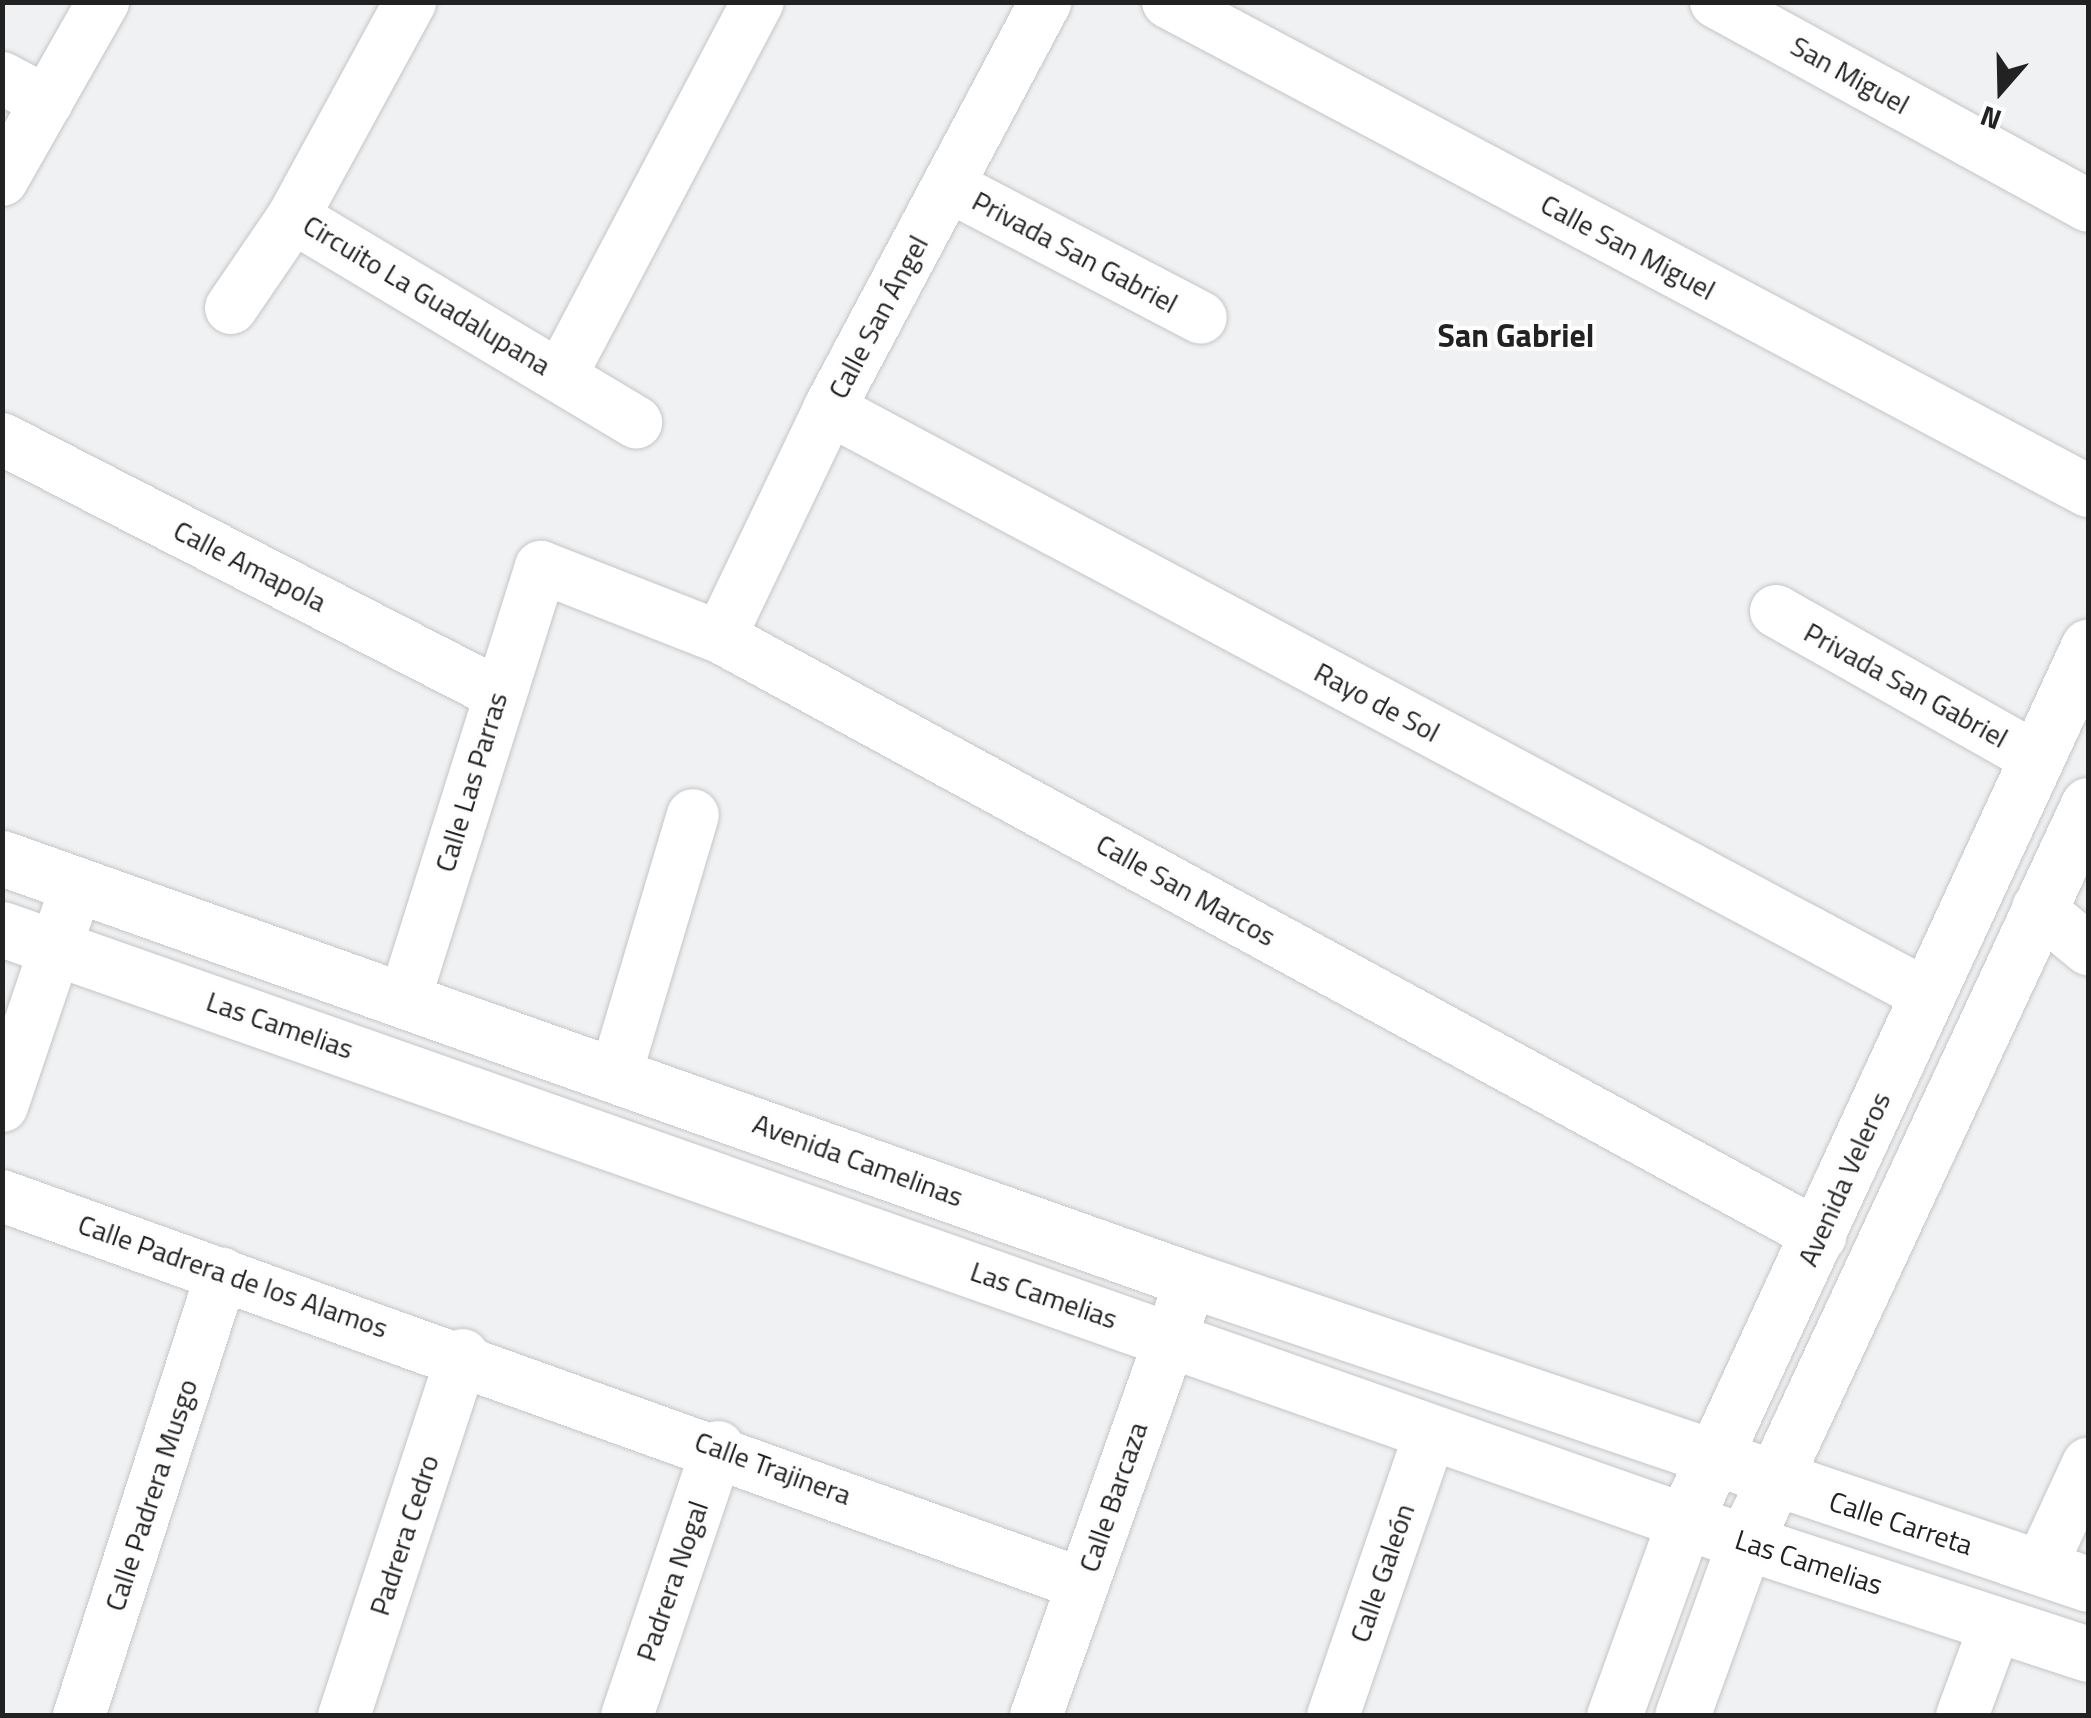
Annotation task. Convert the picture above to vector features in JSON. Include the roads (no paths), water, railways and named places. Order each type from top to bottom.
[{"type":"street","points":[[2,180],[25,90],[104,2]]},
{"type":"street","name":"Circuito La Guadalupana","points":[[410,2],[293,217],[562,375],[758,2]]},
{"type":"street","name":"Calle San Ángel","points":[[720,636],[829,409],[1045,2]]},
{"type":"street","name":"Calle San Miguel","points":[[1168,2],[2088,492]]},
{"type":"street","name":"San Miguel","points":[[1716,2],[2088,206]]},
{"type":"street","name":"Privada San Gabriel","points":[[949,186],[1200,318]]},
{"type":"street","points":[[232,308],[293,217]]},
{"type":"street","points":[[562,375],[636,422]]},
{"type":"street","name":"Rayo de Sol","points":[[829,409],[1924,994]]},
{"type":"street","name":"Calle Amapola","points":[[2,439],[497,693]]},
{"type":"street","name":"Calle San Marcos","points":[[542,567],[720,636],[1820,1236]]},
{"type":"street","name":"Calle Las Parras","points":[[405,998],[497,693],[542,567]]},
{"type":"street","name":"Privada San Gabriel","points":[[1776,611],[2036,758]]},
{"type":"street","name":"Avenida Veleros","points":[[1614,1716],[1685,1520],[1820,1236],[1924,994],[2088,648]]},
{"type":"street","points":[[1682,1716],[1744,1542],[1776,1482],[2088,804]]},
{"type":"street","points":[[616,1073],[693,814]]},
{"type":"street","name":"Avenida Camelinas","points":[[2,858],[1191,1280],[1715,1460]]},
{"type":"street","points":[[2,1106],[78,884]]},
{"type":"street","points":[[2038,908],[2088,949]]},
{"type":"street","name":"Las Camelias","points":[[2,929],[1744,1542],[2088,1654]]},
{"type":"street","name":"Calle Padrera de los Alamos","points":[[2,1196],[463,1355]]},
{"type":"street","name":"Calle Padrera Musgo","points":[[79,1716],[222,1274]]},
{"type":"street","name":"Calle Barcaza","points":[[1036,1716],[1191,1280]]},
{"type":"street","name":"Calle Trajinera","points":[[463,1355],[1082,1584]]},
{"type":"street","name":"Padrera Cedro","points":[[344,1716],[463,1355]]},
{"type":"street","name":"Calle Galeón","points":[[1333,1716],[1430,1431]]},
{"type":"street","name":"Padrera Nogal","points":[[627,1716],[718,1447]]},
{"type":"street","name":"Calle Carreta","points":[[1715,1460],[2064,1576]]},
{"type":"street","points":[[2064,1576],[2088,1464]]},
{"type":"street","points":[[1962,1716],[1996,1624]]},
{"type":"district","name":"San Gabriel","points":[[1516,335]]}]
